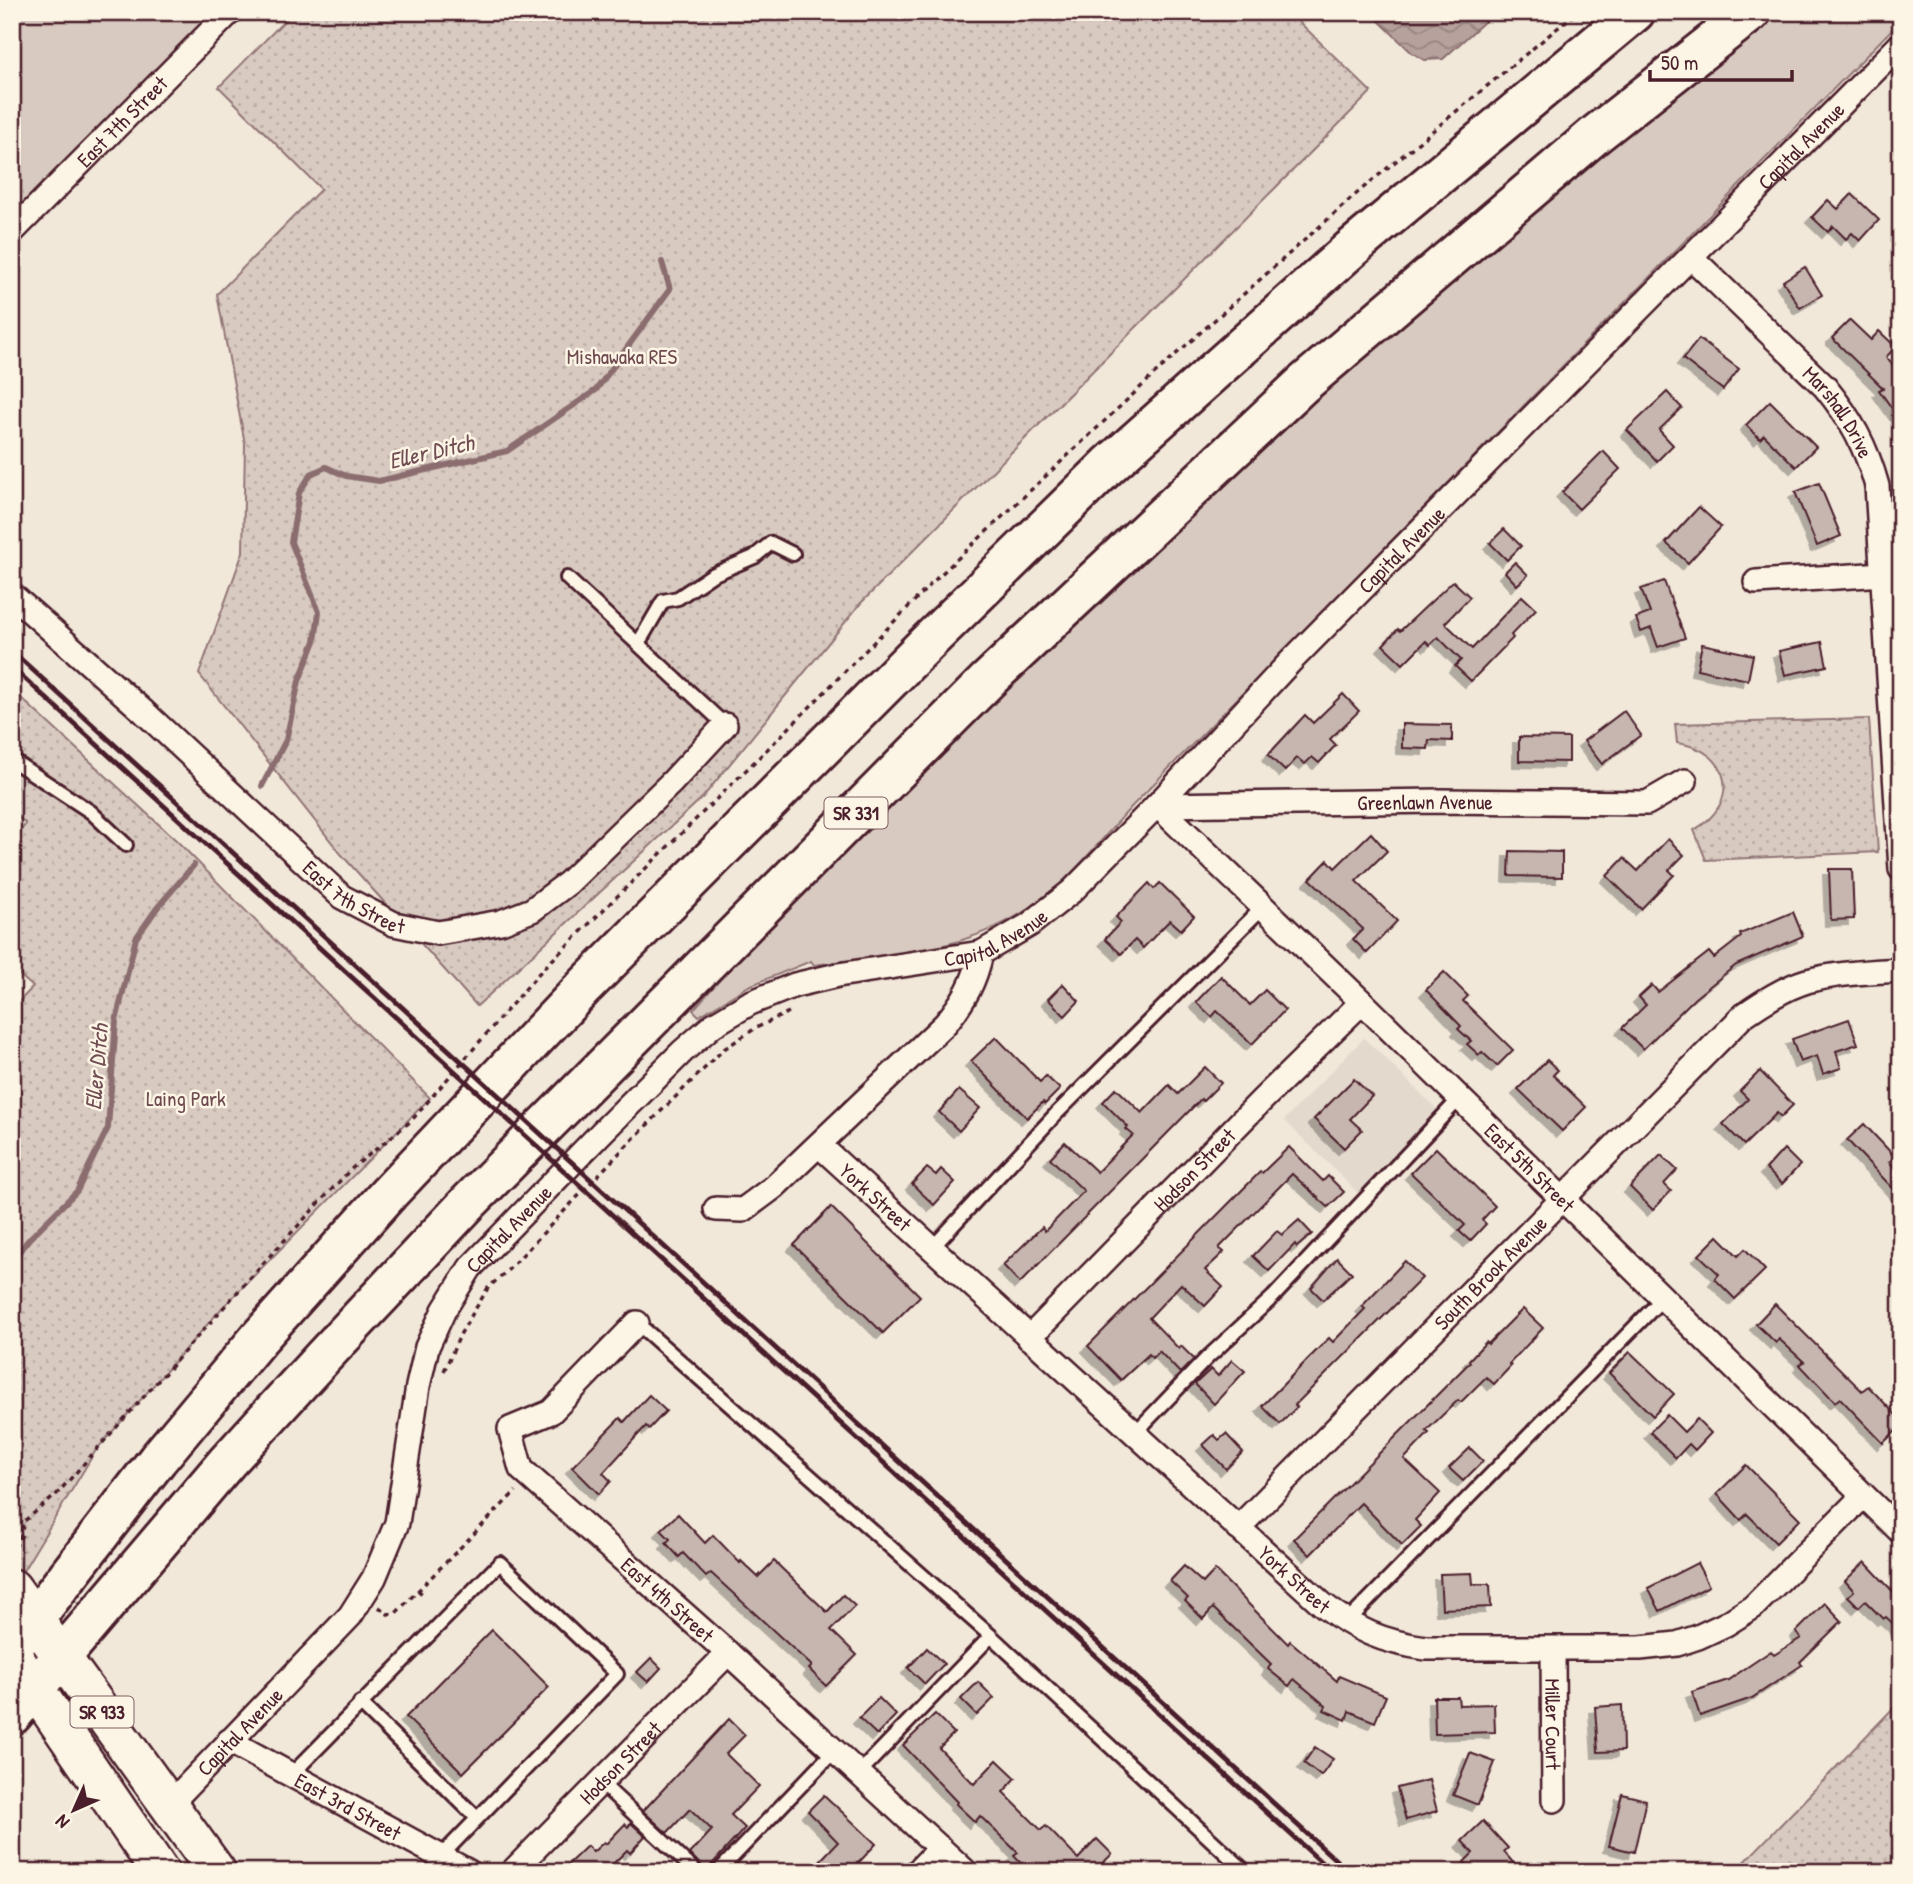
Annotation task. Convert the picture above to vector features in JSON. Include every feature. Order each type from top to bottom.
[{"type":"highway","points":[[23,1634],[158,1459],[259,1338],[388,1193],[584,987],[728,842],[1109,465],[1351,249],[1635,12]]},
{"type":"highway","name":"SR 331","points":[[24,1703],[227,1462],[468,1203],[988,680],[1303,384],[1595,135],[1751,12]]},
{"type":"main road","name":"SR 933","points":[[12,1588],[23,1634],[62,1658],[217,1872]]},
{"type":"main road","name":"SR 933","points":[[12,1655],[24,1703],[160,1872]]},
{"type":"street","name":"East 7th Street","points":[[12,232],[230,12]]},
{"type":"street","name":"Capital Avenue","points":[[169,1805],[350,1616],[374,1578],[397,1523],[418,1386],[427,1347],[444,1310],[470,1268],[501,1234],[682,1051],[713,1025],[750,1003],[795,985],[838,975],[981,953],[1029,925],[1072,891],[1157,805],[1290,662],[1901,44]]},
{"type":"street","name":"Marshall Drive","points":[[1691,257],[1825,387],[1843,409],[1859,436],[1877,486],[1892,573],[1901,869]]},
{"type":"street","points":[[1756,582],[1892,573]]},
{"type":"street","name":"East 7th Street","points":[[12,595],[144,712],[342,897],[394,924],[438,933],[501,922],[532,910],[568,883],[672,782],[725,725]]},
{"type":"street","name":"Greenlawn Avenue","points":[[1157,805],[1440,800],[1647,803],[1685,781]]},
{"type":"street","name":"East 5th Street","points":[[1157,805],[1664,1297],[1901,1532]]},
{"type":"street","points":[[716,1209],[743,1210],[774,1188],[945,1024],[965,999],[977,974],[981,953]]},
{"type":"street","name":"South Brook Avenue","points":[[1238,1528],[1744,1015],[1776,994],[1806,982],[1857,973],[1901,970]]},
{"type":"street","name":"Hodson Street","points":[[1029,1338],[1362,1002]]},
{"type":"street","name":"York Street","points":[[819,1145],[1322,1604],[1346,1623],[1372,1636],[1426,1648],[1640,1648],[1677,1644],[1727,1624],[1753,1606],[1863,1496]]},
{"type":"street","name":"East 4th Street","points":[[637,1323],[551,1412],[510,1429],[521,1469],[728,1653],[966,1872]]},
{"type":"street","name":"Miller Court","points":[[1553,1649],[1554,1800]]},
{"type":"street","name":"Hodson Street","points":[[512,1872],[728,1653]]},
{"type":"street","name":"East 3rd Street","points":[[229,1741],[469,1872]]},
{"type":"street","points":[[917,1872],[940,1848]]},
{"type":"lane","points":[[638,643],[663,601],[678,597],[712,575],[754,557],[772,543],[793,554]]},
{"type":"lane","points":[[567,578],[725,725]]},
{"type":"lane","points":[[12,760],[91,812],[126,845]]},
{"type":"lane","points":[[932,1248],[1056,1114],[1263,907]]},
{"type":"lane","points":[[1135,1434],[1207,1358],[1273,1297],[1460,1098]]},
{"type":"lane","points":[[1346,1623],[1664,1297]]},
{"type":"lane","points":[[637,1323],[991,1636],[1246,1872]]},
{"type":"lane","points":[[292,1774],[500,1563],[617,1674],[441,1856]]},
{"type":"lane","points":[[859,1773],[991,1636]]},
{"type":"lane","points":[[360,1703],[477,1818]]},
{"type":"lane","points":[[718,1872],[835,1750]]},
{"type":"lane","points":[[600,1782],[696,1872]]},
{"type":"path","points":[[442,1380],[461,1333],[488,1288],[724,1049],[756,1028],[799,1007]]},
{"type":"path","points":[[379,1607],[388,1614],[396,1613],[521,1487]]},
{"type":"path","points":[[418,1590],[424,1596]]},
{"type":"path","points":[[372,1616],[384,1596]]},
{"type":"shaded area","points":[[1364,1038],[1441,1113],[1359,1194],[1284,1120]]},
{"type":"green space","points":[[12,12],[214,12],[12,216]]},
{"type":"green space","name":"Mishawaka RES","points":[[293,12],[1289,12],[1371,92],[860,604],[703,797],[477,1006],[341,854],[199,674],[243,552],[245,444],[217,294],[321,189],[219,87]]},
{"type":"green space","points":[[1776,12],[1901,12],[1901,20],[1137,801],[1056,888],[1028,909],[971,937],[911,952],[814,965],[811,961],[749,986],[699,1016],[693,1010],[801,888],[1235,467],[1669,96]]},
{"type":"green space","name":"Laing Park","points":[[21,698],[177,841],[430,1098],[222,1308],[96,1450],[12,1589],[12,1009],[33,987],[12,968],[12,840],[26,824],[12,812],[12,708]]},
{"type":"green space","points":[[1869,719],[1878,852],[1706,860],[1694,830],[1709,819],[1719,806],[1724,792],[1724,779],[1719,766],[1709,756],[1695,748],[1677,743],[1675,724]]},
{"type":"green space","points":[[1901,1700],[1901,1872],[1735,1872]]},
{"type":"water","points":[[1370,12],[1495,12],[1443,59],[1424,60],[1411,52]]},
{"type":"building","points":[[1852,194],[1879,220],[1860,241],[1852,233],[1846,239],[1833,226],[1828,232],[1812,217],[1828,200],[1838,209]]},
{"type":"building","points":[[1805,267],[1822,295],[1800,308],[1783,281]]},
{"type":"building","points":[[1850,320],[1871,340],[1879,331],[1896,347],[1886,357],[1901,375],[1901,421],[1879,390],[1883,388],[1832,338]]},
{"type":"building","points":[[1699,339],[1739,369],[1723,390],[1683,359]]},
{"type":"building","points":[[1667,392],[1682,408],[1659,430],[1673,445],[1657,461],[1627,430]]},
{"type":"building","points":[[1770,401],[1816,447],[1796,467],[1764,435],[1760,439],[1746,425]]},
{"type":"building","points":[[1603,451],[1620,469],[1579,509],[1562,492]]},
{"type":"building","points":[[1819,483],[1841,536],[1817,546],[1795,492]]},
{"type":"building","points":[[1699,507],[1721,527],[1688,563],[1666,543]]},
{"type":"building","points":[[1504,529],[1521,546],[1507,560],[1490,543]]},
{"type":"building","points":[[1515,562],[1528,575],[1517,585],[1505,572]]},
{"type":"building","points":[[1453,581],[1470,597],[1445,623],[1472,649],[1522,596],[1536,609],[1511,635],[1513,638],[1471,681],[1455,666],[1461,660],[1438,637],[1430,645],[1426,641],[1403,664],[1383,645]]},
{"type":"building","points":[[1664,581],[1685,638],[1658,647],[1651,628],[1641,632],[1636,618],[1650,613],[1641,589]]},
{"type":"building","points":[[1822,642],[1827,666],[1785,675],[1779,651]]},
{"type":"building","points":[[1702,644],[1753,655],[1748,680],[1697,669]]},
{"type":"building","points":[[1343,694],[1359,711],[1330,739],[1336,745],[1319,763],[1312,757],[1305,764],[1297,758],[1285,771],[1268,755],[1305,715],[1313,723]]},
{"type":"building","points":[[1624,711],[1641,735],[1602,764],[1584,741]]},
{"type":"building","points":[[1402,724],[1452,725],[1452,741],[1429,740],[1428,749],[1402,748]]},
{"type":"building","points":[[1519,737],[1569,738],[1569,762],[1519,761]]},
{"type":"building","points":[[1371,833],[1387,851],[1356,881],[1397,921],[1367,953],[1353,939],[1363,929],[1310,879],[1328,860],[1335,868]]},
{"type":"building","points":[[1668,839],[1684,855],[1669,870],[1674,875],[1641,909],[1607,876],[1624,858],[1638,871]]},
{"type":"building","points":[[1510,851],[1562,852],[1562,877],[1509,876]]},
{"type":"building","points":[[1829,869],[1852,869],[1854,919],[1831,920]]},
{"type":"building","points":[[1149,883],[1154,889],[1160,883],[1194,916],[1181,930],[1170,920],[1143,948],[1135,940],[1121,954],[1105,939],[1121,922],[1116,917]]},
{"type":"building","points":[[1793,912],[1803,936],[1736,965],[1695,998],[1643,1049],[1622,1028],[1646,1005],[1639,997],[1652,985],[1658,992],[1709,952],[1714,958],[1741,937],[1740,934]]},
{"type":"building","points":[[1444,972],[1468,996],[1463,1001],[1513,1050],[1497,1066],[1482,1052],[1479,1055],[1467,1044],[1471,1041],[1458,1029],[1461,1026],[1426,990]]},
{"type":"building","points":[[1221,976],[1250,1005],[1265,990],[1285,1010],[1252,1044],[1217,1011],[1212,1017],[1196,1002]]},
{"type":"building","points":[[1063,984],[1079,1001],[1065,1016],[1048,999]]},
{"type":"building","points":[[1849,1019],[1858,1044],[1836,1051],[1841,1068],[1823,1074],[1817,1056],[1800,1062],[1792,1039]]},
{"type":"building","points":[[996,1037],[1040,1082],[1046,1076],[1060,1089],[1027,1118],[971,1061]]},
{"type":"building","points":[[1547,1060],[1558,1070],[1553,1075],[1586,1107],[1562,1131],[1518,1089]]},
{"type":"building","points":[[1205,1067],[1221,1083],[1203,1101],[1201,1099],[1020,1283],[1003,1265],[1042,1227],[1045,1231],[1084,1191],[1050,1158],[1065,1142],[1097,1172],[1133,1135],[1103,1102],[1116,1088],[1142,1113],[1169,1085],[1178,1094]]},
{"type":"building","points":[[1760,1071],[1793,1105],[1781,1117],[1777,1113],[1744,1145],[1723,1124],[1748,1099],[1740,1091]]},
{"type":"building","points":[[1354,1079],[1372,1096],[1350,1119],[1362,1130],[1344,1148],[1314,1119]]},
{"type":"building","points":[[959,1090],[980,1108],[959,1131],[939,1112]]},
{"type":"building","points":[[1864,1124],[1895,1157],[1889,1162],[1901,1173],[1901,1197],[1847,1140]]},
{"type":"building","points":[[1289,1147],[1323,1181],[1328,1176],[1344,1192],[1328,1207],[1292,1174],[1219,1248],[1224,1252],[1205,1270],[1223,1287],[1205,1306],[1181,1284],[1149,1318],[1179,1349],[1181,1346],[1194,1359],[1180,1373],[1159,1351],[1152,1358],[1149,1354],[1121,1380],[1088,1346],[1260,1172]]},
{"type":"building","points":[[1436,1148],[1495,1206],[1482,1220],[1486,1224],[1470,1241],[1459,1231],[1465,1225],[1411,1173]]},
{"type":"building","points":[[1784,1149],[1800,1165],[1782,1184],[1766,1169]]},
{"type":"building","points":[[1661,1155],[1677,1170],[1664,1184],[1671,1191],[1653,1210],[1630,1187]]},
{"type":"building","points":[[927,1168],[936,1175],[941,1169],[955,1182],[934,1205],[912,1184]]},
{"type":"building","points":[[831,1207],[920,1296],[883,1333],[794,1245]]},
{"type":"building","points":[[1299,1220],[1312,1234],[1297,1247],[1295,1244],[1269,1271],[1253,1256],[1277,1231],[1282,1235]]},
{"type":"building","points":[[1718,1236],[1738,1256],[1745,1249],[1765,1270],[1735,1299],[1715,1279],[1719,1274],[1699,1255]]},
{"type":"building","points":[[1337,1258],[1352,1273],[1323,1300],[1311,1288]]},
{"type":"building","points":[[1405,1261],[1422,1278],[1295,1405],[1297,1407],[1280,1424],[1262,1406],[1329,1338],[1333,1342],[1365,1309],[1362,1306]]},
{"type":"building","points":[[1775,1304],[1862,1391],[1868,1386],[1901,1420],[1901,1426],[1883,1443],[1840,1398],[1835,1402],[1800,1365],[1804,1362],[1779,1339],[1776,1343],[1756,1324]]},
{"type":"building","points":[[1523,1309],[1543,1328],[1494,1384],[1486,1377],[1461,1402],[1458,1400],[1426,1431],[1429,1433],[1404,1459],[1440,1493],[1415,1520],[1421,1526],[1402,1545],[1361,1503],[1310,1555],[1294,1539],[1470,1362],[1486,1342],[1488,1344]]},
{"type":"building","points":[[1630,1352],[1674,1394],[1653,1416],[1609,1373]]},
{"type":"building","points":[[1232,1360],[1245,1371],[1214,1404],[1195,1384],[1211,1369],[1218,1376]]},
{"type":"building","points":[[649,1395],[666,1411],[649,1429],[646,1426],[603,1473],[611,1481],[599,1494],[572,1467],[620,1418],[624,1422]]},
{"type":"building","points":[[1667,1415],[1684,1432],[1697,1419],[1711,1433],[1695,1450],[1689,1444],[1676,1458],[1650,1432]]},
{"type":"building","points":[[1226,1434],[1243,1452],[1226,1469],[1203,1445],[1214,1435],[1219,1440]]},
{"type":"building","points":[[1470,1448],[1483,1461],[1463,1481],[1449,1468]]},
{"type":"building","points":[[1746,1465],[1800,1519],[1776,1543],[1747,1514],[1741,1520],[1717,1494]]},
{"type":"building","points":[[678,1514],[705,1543],[713,1535],[758,1577],[774,1561],[827,1612],[843,1595],[855,1606],[831,1630],[857,1655],[826,1686],[809,1669],[812,1666],[711,1573],[706,1577],[683,1553],[679,1557],[666,1543],[670,1539],[661,1530]]},
{"type":"building","points":[[1865,1562],[1901,1600],[1901,1631],[1886,1617],[1883,1619],[1865,1601],[1859,1607],[1848,1596],[1854,1591],[1845,1581]]},
{"type":"building","points":[[1697,1563],[1709,1586],[1660,1611],[1648,1588]]},
{"type":"building","points":[[1184,1566],[1203,1583],[1215,1570],[1288,1644],[1290,1641],[1337,1681],[1339,1676],[1386,1696],[1375,1722],[1349,1711],[1346,1720],[1324,1710],[1326,1706],[1294,1679],[1289,1686],[1268,1669],[1271,1664],[1213,1608],[1203,1619],[1185,1601],[1188,1598],[1170,1581]]},
{"type":"building","points":[[1472,1573],[1473,1584],[1490,1584],[1491,1607],[1442,1609],[1440,1574]]},
{"type":"building","points":[[1825,1603],[1842,1621],[1800,1662],[1802,1665],[1752,1698],[1700,1716],[1692,1692],[1728,1680],[1771,1651],[1774,1655],[1801,1638],[1796,1632]]},
{"type":"building","points":[[492,1630],[549,1687],[463,1773],[406,1717]]},
{"type":"building","points":[[927,1648],[944,1664],[925,1684],[908,1668]]},
{"type":"building","points":[[651,1658],[661,1668],[648,1682],[637,1672]]},
{"type":"building","points":[[978,1682],[994,1698],[977,1715],[961,1699]]},
{"type":"building","points":[[1434,1697],[1458,1697],[1459,1705],[1494,1704],[1495,1732],[1435,1734]]},
{"type":"building","points":[[879,1698],[896,1715],[877,1735],[859,1718]]},
{"type":"building","points":[[1622,1705],[1623,1751],[1598,1752],[1595,1707]]},
{"type":"building","points":[[935,1714],[954,1733],[939,1748],[974,1784],[997,1760],[1016,1778],[1003,1792],[1041,1830],[1046,1826],[1078,1859],[1097,1839],[1112,1854],[1094,1872],[1029,1872],[1014,1856],[1018,1853],[980,1816],[975,1822],[903,1745]]},
{"type":"building","points":[[729,1719],[745,1735],[726,1754],[759,1786],[731,1815],[745,1828],[705,1872],[690,1854],[712,1830],[690,1809],[667,1833],[643,1811]]},
{"type":"building","points":[[1315,1747],[1333,1759],[1321,1776],[1304,1763]]},
{"type":"building","points":[[1470,1753],[1495,1762],[1478,1805],[1453,1795]]},
{"type":"building","points":[[1429,1780],[1437,1811],[1406,1820],[1397,1788]]},
{"type":"building","points":[[1622,1794],[1646,1800],[1634,1852],[1609,1846]]},
{"type":"building","points":[[824,1795],[876,1844],[850,1872],[825,1872],[817,1864],[838,1842],[808,1811]]},
{"type":"building","points":[[1483,1821],[1508,1848],[1504,1852],[1521,1872],[1473,1872],[1464,1862],[1473,1853],[1462,1841]]},
{"type":"building","points":[[631,1823],[645,1836],[630,1853],[627,1850],[605,1872],[560,1872],[587,1846],[593,1852],[604,1842],[606,1844],[625,1824],[628,1827]]},
{"type":"waterway","name":"Eller Ditch","points":[[262,786],[286,740],[299,681],[315,641],[319,612],[291,542],[299,493],[311,474],[326,467],[346,476],[379,481],[507,451],[596,390],[670,289],[662,262]]},
{"type":"waterway","name":"Eller Ditch","points":[[12,1261],[29,1239],[77,1191],[108,1128],[116,1021],[136,938],[157,908],[194,865]]},
{"type":"railway","points":[[12,651],[1349,1872]]},
{"type":"railway","points":[[12,667],[1332,1872]]}]
